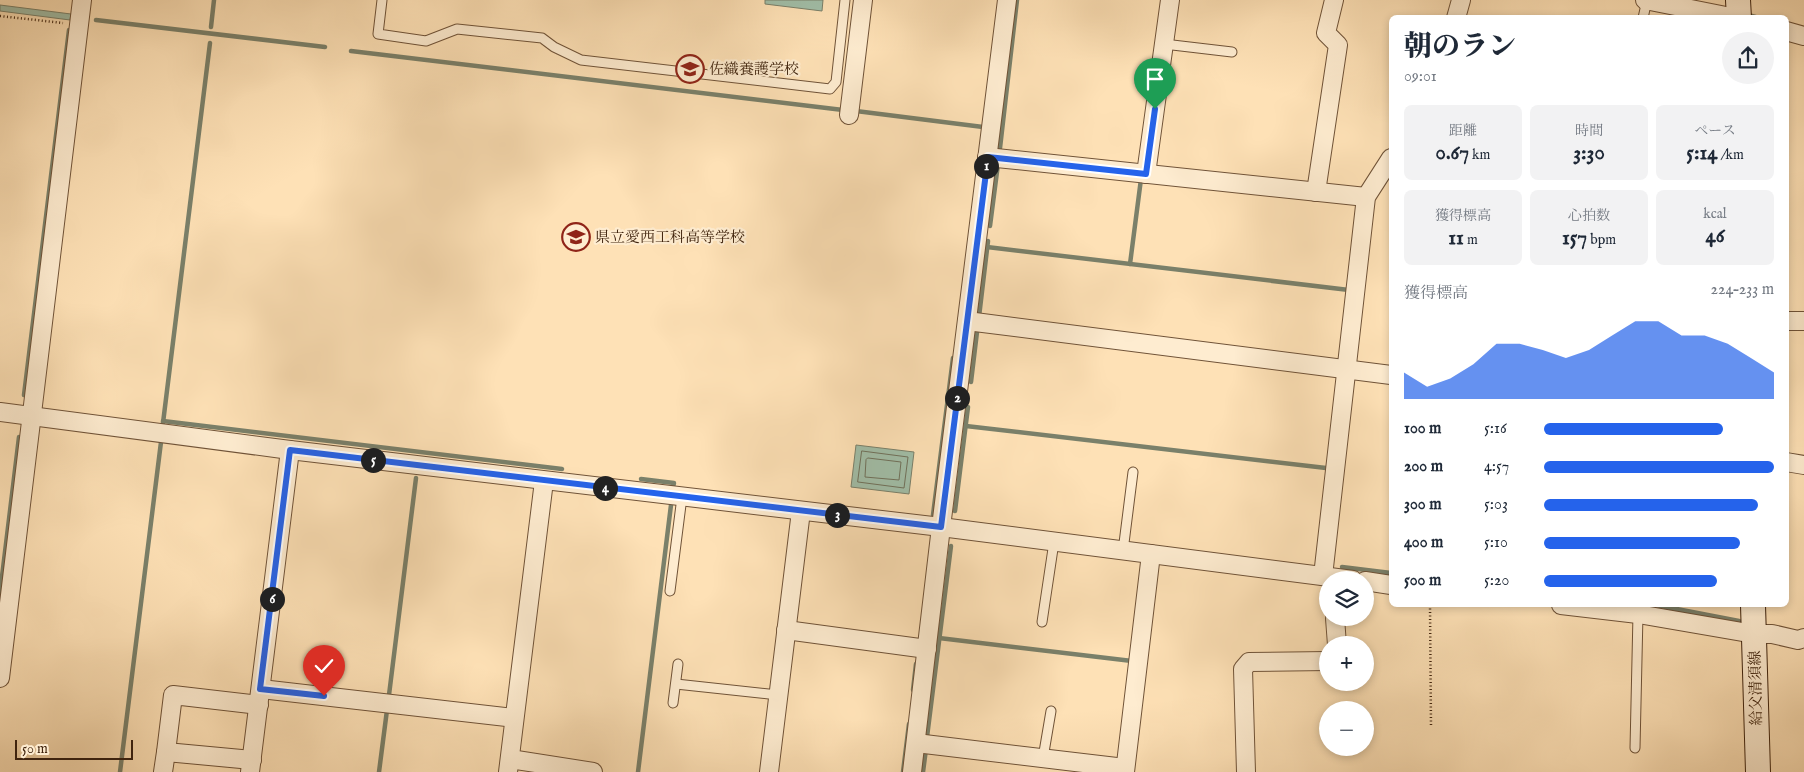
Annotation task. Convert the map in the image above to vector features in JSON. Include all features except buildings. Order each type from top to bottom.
[{"type":"main road","points":[[1738,0],[1738,15]]},
{"type":"main road","name":"給父清須線","points":[[1754,607],[1758,772]]},
{"type":"street","points":[[0,678],[82,0]]},
{"type":"street","points":[[849,115],[863,0]]},
{"type":"street","points":[[912,772],[1007,0]]},
{"type":"street","points":[[1146,174],[1170,0]]},
{"type":"street","points":[[1316,192],[1338,45],[1326,33],[1334,0]]},
{"type":"street","points":[[1457,15],[1461,0]]},
{"type":"street","points":[[1646,0],[1723,15]]},
{"type":"street","points":[[1789,32],[1804,36]]},
{"type":"street","points":[[988,157],[1366,197]]},
{"type":"street","points":[[1329,571],[1366,197],[1389,163]]},
{"type":"street","points":[[966,321],[1389,375]]},
{"type":"street","points":[[1789,321],[1804,321]]},
{"type":"street","points":[[0,412],[290,450],[941,527],[1319,577]]},
{"type":"street","points":[[166,752],[251,766],[290,450]]},
{"type":"street","points":[[1789,462],[1804,465]]},
{"type":"street","points":[[544,481],[509,766],[593,772]]},
{"type":"street","points":[[769,772],[800,511]]},
{"type":"street","points":[[916,744],[1044,758],[1125,770],[1151,554]]},
{"type":"street","points":[[1374,583],[1389,585]]},
{"type":"street","points":[[1578,607],[1638,614],[1754,634],[1772,634],[1798,640],[1804,638]]},
{"type":"street","points":[[786,630],[927,649]]},
{"type":"street","points":[[1246,772],[1243,670],[1248,662],[1319,661]]},
{"type":"street","points":[[163,772],[173,695],[260,697],[514,718]]},
{"type":"lane","points":[[382,0],[378,34],[426,40],[457,29],[542,38],[554,47],[581,60],[830,89],[836,82],[845,0]]},
{"type":"lane","points":[[1644,15],[1646,0]]},
{"type":"lane","points":[[1164,44],[1232,52]]},
{"type":"lane","points":[[1122,551],[1133,472]]},
{"type":"lane","points":[[670,591],[682,497]]},
{"type":"lane","points":[[1042,622],[1054,542]]},
{"type":"lane","points":[[1635,748],[1638,614]]},
{"type":"lane","points":[[673,703],[678,664]]},
{"type":"lane","points":[[676,684],[778,695]]},
{"type":"lane","points":[[1044,758],[1051,711]]},
{"type":"path","points":[[0,16],[79,25]]},
{"type":"path","points":[[1430,607],[1431,727]]},
{"type":"water","points":[[765,0],[823,0],[822,11],[765,4]]},
{"type":"water","points":[[0,5],[71,14],[70,20],[0,11]]},
{"type":"water","points":[[856,445],[914,452],[909,494],[851,487]]},
{"type":"waterway","points":[[211,27],[214,0]]},
{"type":"waterway","points":[[1000,148],[1017,0]]},
{"type":"waterway","points":[[96,20],[325,47]]},
{"type":"waterway","points":[[24,395],[69,30]]},
{"type":"waterway","points":[[163,423],[210,43]]},
{"type":"waterway","points":[[351,51],[843,110]]},
{"type":"waterway","points":[[856,111],[983,127],[983,129]]},
{"type":"waterway","points":[[990,226],[998,164]]},
{"type":"waterway","points":[[1130,264],[1141,179]]},
{"type":"waterway","points":[[979,317],[988,241]]},
{"type":"waterway","points":[[987,247],[1349,290]]},
{"type":"waterway","points":[[971,382],[977,332]]},
{"type":"waterway","points":[[933,515],[953,358]]},
{"type":"waterway","points":[[955,511],[968,407]]},
{"type":"waterway","points":[[163,421],[562,469]]},
{"type":"waterway","points":[[966,426],[1326,468]]},
{"type":"waterway","points":[[0,593],[19,437]]},
{"type":"waterway","points":[[120,772],[161,442]]},
{"type":"waterway","points":[[389,695],[416,478]]},
{"type":"waterway","points":[[641,479],[674,483],[673,487]]},
{"type":"waterway","points":[[638,772],[671,505]]},
{"type":"waterway","points":[[927,737],[951,546]]},
{"type":"waterway","points":[[1342,567],[1389,573]]},
{"type":"waterway","points":[[1666,607],[1739,621]]},
{"type":"waterway","points":[[939,638],[1132,661]]},
{"type":"waterway","points":[[913,690],[916,664]]},
{"type":"waterway","points":[[379,772],[387,710]]},
{"type":"waterway","points":[[903,772],[909,724]]},
{"type":"waterway","points":[[923,772],[926,749]]},
{"type":"place","name":"佐織養護学校","points":[[690,69]]},
{"type":"place","name":"県立愛西工科高等学校","points":[[576,237]]},
{"type":"route","points":[[324,696],[260,689],[290,450],[941,527],[988,157],[1146,174],[1155,109]]}]
